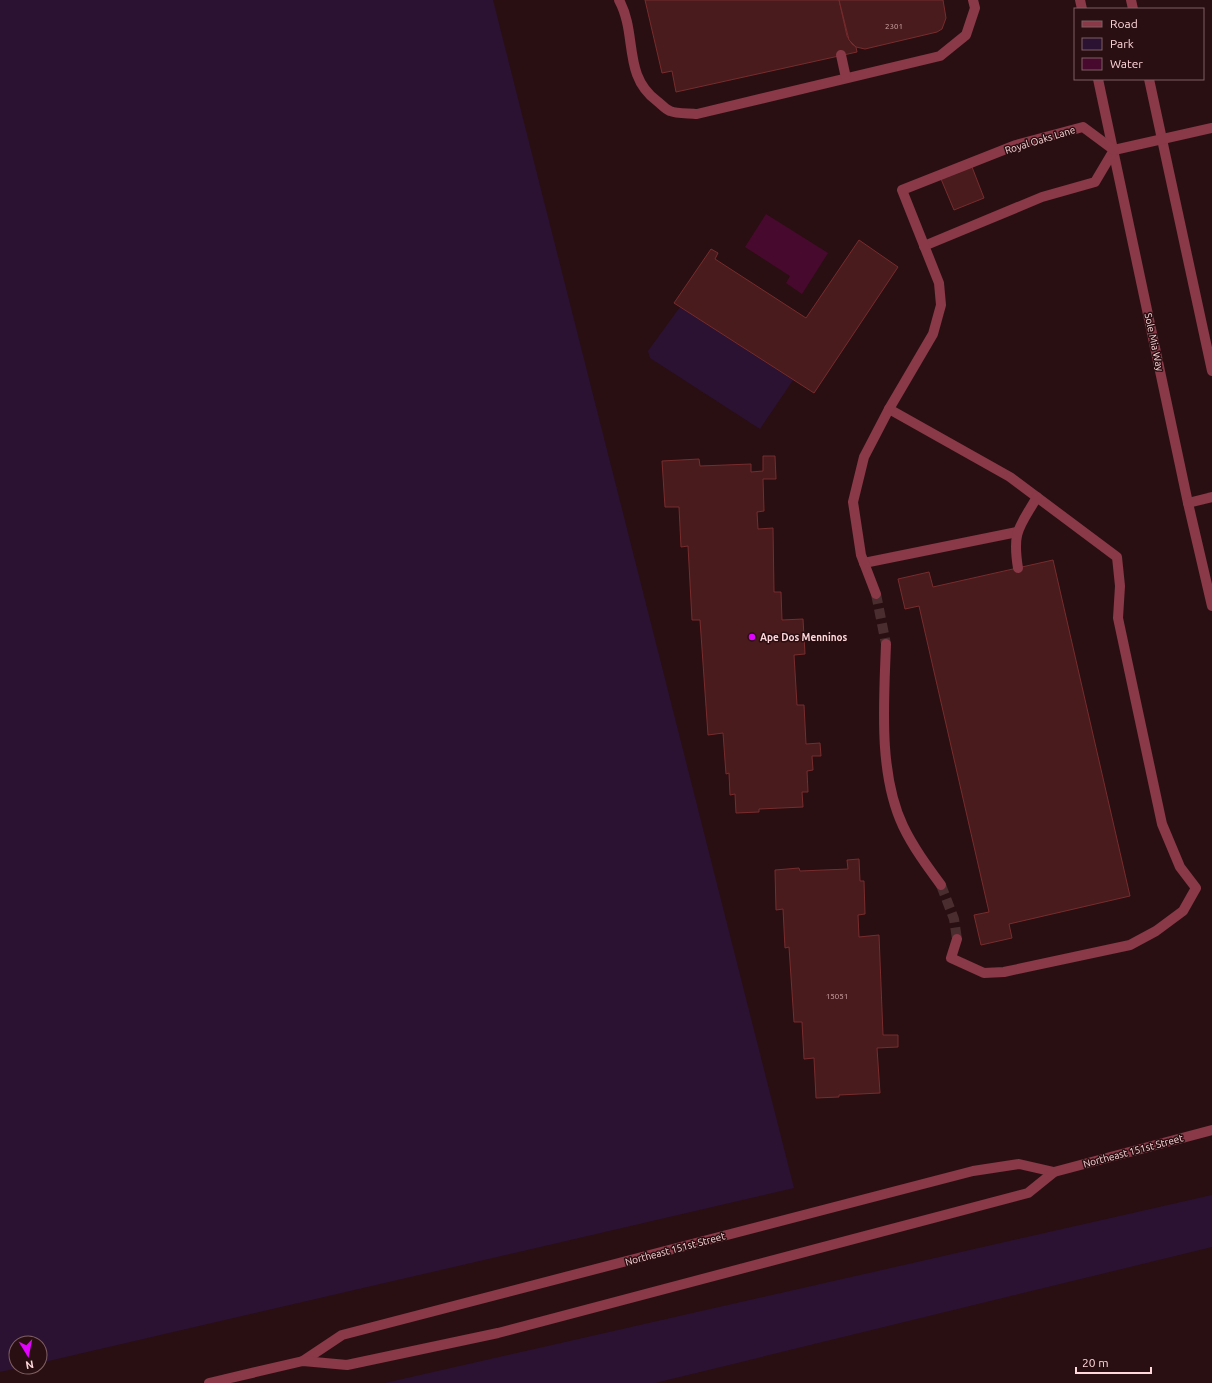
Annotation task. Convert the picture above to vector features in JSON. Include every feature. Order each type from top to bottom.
[{"type":"street","points":[[619,0],[623,8],[631,42],[633,68],[647,94],[670,111],[697,114],[940,56],[966,35],[975,8],[973,0]]},
{"type":"street","points":[[841,55],[846,78]]},
{"type":"street","name":"Sole Mia Way","points":[[1098,80],[1188,503],[1212,606]]},
{"type":"street","points":[[1149,80],[1212,371]]},
{"type":"street","name":"Royal Oaks Lane","points":[[876,594],[861,555],[853,502],[864,457],[889,409],[933,334],[941,305],[939,283],[902,190],[1016,145],[1083,127],[1114,150]]},
{"type":"street","points":[[924,246],[1042,197],[1095,182],[1114,150],[1212,128]]},
{"type":"street","points":[[889,409],[1010,477],[1117,557],[1120,586],[1118,618],[1162,824],[1180,866],[1196,888],[1183,911],[1156,931],[1130,945],[1004,972],[984,973],[951,958],[957,939]]},
{"type":"street","points":[[1018,568],[1015,547],[1017,532],[1037,497]]},
{"type":"street","points":[[1188,503],[1212,497]]},
{"type":"street","points":[[864,563],[1017,532]]},
{"type":"street","points":[[886,644],[886,744],[890,785],[903,825],[925,863],[941,885]]},
{"type":"street","name":"Northeast 151st Street","points":[[209,1383],[303,1361],[347,1366],[498,1334],[1028,1194],[1054,1172],[1212,1130]]},
{"type":"street","name":"Northeast 151st Street","points":[[303,1361],[342,1335],[973,1171],[1019,1164],[1054,1172]]},
{"type":"green space","points":[[0,0],[493,0],[794,1188],[48,1361],[48,1335],[8,1335],[8,1370],[0,1372]]},
{"type":"green space","points":[[680,307],[793,380],[760,429],[650,358],[648,351]]},
{"type":"green space","points":[[1212,1195],[1212,1247],[655,1383],[385,1383]]},
{"type":"water","points":[[766,214],[828,253],[802,294],[786,283],[790,276],[745,247]]},
{"type":"building","points":[[645,0],[839,0],[847,36],[856,47],[857,52],[676,92],[672,71],[662,73]]},
{"type":"building","points":[[839,0],[943,0],[946,18],[942,29],[937,32],[865,49],[856,47],[849,40]]},
{"type":"building","points":[[972,167],[984,198],[954,210],[941,179]]},
{"type":"building","points":[[859,240],[898,267],[814,393],[674,303],[711,249],[718,253],[715,259],[806,318]]},
{"type":"building","name":"Ape Dos Menninos","points":[[763,456],[775,456],[776,479],[763,479],[764,511],[757,512],[758,529],[773,528],[774,592],[781,592],[782,620],[803,619],[805,654],[794,655],[797,705],[804,705],[806,744],[820,743],[821,756],[812,756],[813,770],[807,771],[808,792],[802,792],[803,807],[759,809],[759,812],[736,813],[735,794],[730,795],[729,773],[726,774],[723,733],[708,735],[700,620],[692,620],[688,546],[681,547],[679,507],[665,507],[662,461],[699,459],[700,466],[751,464],[751,472],[763,471]]},
{"type":"building","points":[[1053,560],[1130,896],[1009,924],[1012,938],[981,945],[974,915],[989,912],[919,606],[905,609],[898,579],[929,572],[933,587]]},
{"type":"building","points":[[859,859],[860,881],[864,881],[865,914],[858,915],[859,937],[879,935],[883,1035],[898,1035],[898,1047],[877,1048],[880,1093],[816,1098],[814,1058],[804,1059],[802,1022],[794,1022],[789,947],[785,948],[783,909],[776,910],[775,870],[799,868],[800,871],[848,869],[847,860]]},
{"type":"tunnel","points":[[876,594],[886,644]]},
{"type":"tunnel","points":[[941,885],[954,919],[957,939]]},
{"type":"place","name":"Ape Dos Menninos","points":[[752,637]]}]
